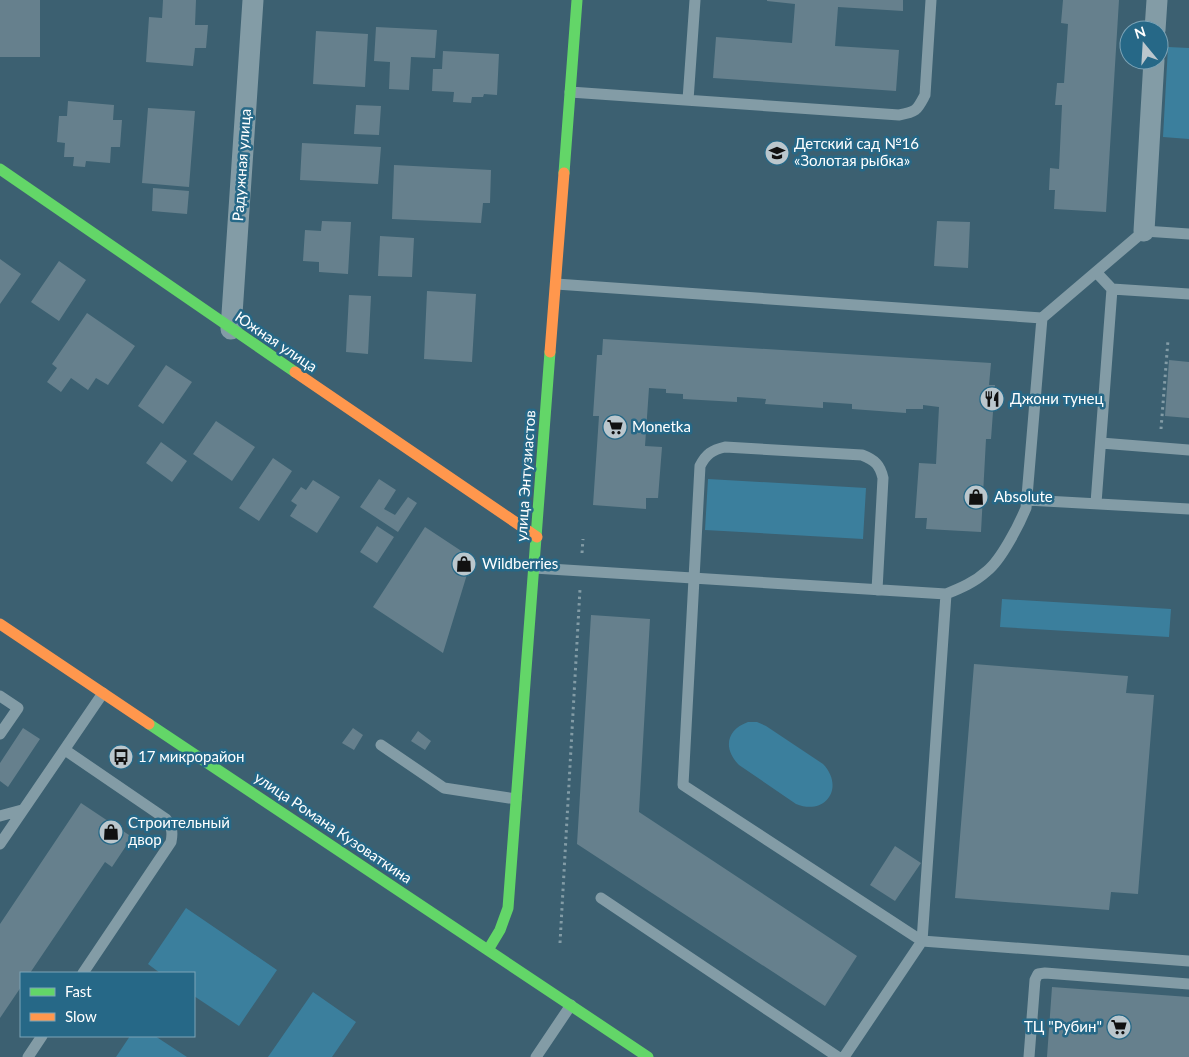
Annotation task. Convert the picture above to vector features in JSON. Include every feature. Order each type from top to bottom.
[{"type":"street","name":"Радужная улица","points":[[231,329],[253,0]]},
{"type":"street","name":"улица Энтузиастов","points":[[488,950],[500,932],[508,908],[577,0]]},
{"type":"street","points":[[1156,20],[1157,0]]},
{"type":"street","points":[[1144,231],[1153,70]]},
{"type":"street","name":"Южная улица","points":[[0,169],[537,537]]},
{"type":"street","name":"улица Романа Кузоваткина","points":[[0,624],[648,1057]]},
{"type":"lane","points":[[688,100],[695,0]]},
{"type":"lane","points":[[570,92],[899,115],[912,113],[925,95],[931,0]]},
{"type":"lane","points":[[556,284],[1042,318],[1144,231],[1189,234]]},
{"type":"lane","points":[[1096,272],[1112,289],[1189,294]]},
{"type":"lane","points":[[1096,503],[1112,289]]},
{"type":"lane","points":[[534,568],[946,594],[969,585],[989,570],[1004,550],[1022,518],[1027,500],[1042,318]]},
{"type":"lane","points":[[1101,443],[1189,450]]},
{"type":"lane","points":[[877,590],[883,478],[880,468],[873,459],[862,455],[725,446],[715,449],[706,456],[700,466],[682,784],[922,941],[1189,961]]},
{"type":"lane","points":[[1027,500],[1189,509]]},
{"type":"lane","points":[[844,1057],[922,941],[946,594]]},
{"type":"lane","points":[[0,844],[103,693]]},
{"type":"lane","points":[[0,696],[18,708],[0,734]]},
{"type":"lane","points":[[382,745],[444,788],[516,799]]},
{"type":"lane","points":[[65,750],[166,820],[173,833],[171,842],[84,972]]},
{"type":"lane","points":[[0,816],[22,810]]},
{"type":"lane","points":[[601,898],[838,1057]]},
{"type":"lane","points":[[1029,1057],[1035,980],[1038,974],[1189,984]]},
{"type":"lane","points":[[536,1057],[571,1005]]},
{"type":"lane","points":[[28,1057],[41,1037]]},
{"type":"path","points":[[1161,429],[1168,340]]},
{"type":"path","points":[[560,943],[583,540]]},
{"type":"shaded area","points":[[1169,47],[1189,48],[1189,139],[1163,137],[1167,70],[1169,70]]},
{"type":"shaded area","points":[[708,479],[866,488],[863,539],[705,530]]},
{"type":"shaded area","points":[[1002,599],[1171,609],[1169,637],[1000,627]]},
{"type":"shaded area","points":[[748,722],[757,722],[766,726],[823,764],[832,782],[832,790],[824,803],[807,807],[796,804],[739,765],[731,753],[729,741],[735,730]]},
{"type":"shaded area","points":[[186,908],[277,970],[239,1026],[195,997],[195,972],[159,972],[148,964]]},
{"type":"shaded area","points":[[313,992],[356,1022],[332,1057],[268,1057]]},
{"type":"shaded area","points":[[129,1037],[157,1037],[187,1057],[116,1057]]},
{"type":"building","points":[[0,0],[40,0],[40,57],[0,57]]},
{"type":"building","points":[[163,0],[196,0],[195,25],[208,25],[206,48],[195,48],[193,66],[146,62],[149,17],[162,18]]},
{"type":"building","points":[[767,0],[903,0],[903,11],[838,7],[835,46],[899,50],[896,91],[713,78],[716,37],[792,43],[795,4]]},
{"type":"building","points":[[1063,0],[1119,0],[1106,212],[1054,209],[1055,190],[1049,190],[1050,168],[1059,169],[1062,105],[1055,105],[1057,83],[1064,83],[1068,24],[1061,23]]},
{"type":"building","points":[[376,27],[437,30],[435,58],[411,57],[409,90],[389,89],[390,62],[374,61]]},
{"type":"building","points":[[316,31],[368,34],[365,87],[313,84]]},
{"type":"building","points":[[443,51],[499,54],[497,95],[484,94],[483,97],[472,97],[471,103],[453,102],[454,92],[432,91],[433,69],[442,69]]},
{"type":"building","points":[[68,101],[114,105],[113,120],[122,120],[120,147],[111,147],[110,163],[86,161],[85,167],[73,166],[74,157],[64,157],[65,143],[57,142],[59,116],[67,116]]},
{"type":"building","points":[[356,105],[381,106],[379,135],[354,134]]},
{"type":"building","points":[[148,108],[195,111],[189,187],[142,183]]},
{"type":"building","points":[[302,143],[381,147],[378,184],[300,180]]},
{"type":"building","points":[[394,165],[491,170],[490,203],[483,203],[481,223],[392,219]]},
{"type":"building","points":[[153,188],[189,191],[187,214],[152,211]]},
{"type":"building","points":[[322,221],[351,222],[348,274],[319,272],[319,262],[303,261],[305,230],[321,231]]},
{"type":"building","points":[[937,221],[970,222],[968,268],[934,266]]},
{"type":"building","points":[[380,236],[414,238],[412,277],[378,276]]},
{"type":"building","points":[[0,259],[21,274],[0,304]]},
{"type":"building","points":[[59,261],[86,280],[59,321],[31,302]]},
{"type":"building","points":[[427,291],[476,294],[472,362],[424,359]]},
{"type":"building","points":[[349,295],[371,296],[368,354],[346,352]]},
{"type":"building","points":[[87,313],[135,346],[108,385],[96,378],[88,390],[71,378],[61,392],[47,382],[57,368],[52,364]]},
{"type":"building","points":[[603,339],[991,363],[989,385],[995,385],[991,439],[986,439],[981,532],[926,529],[927,518],[915,518],[919,463],[936,464],[939,407],[923,405],[923,409],[906,409],[906,413],[852,409],[852,404],[823,402],[823,408],[765,404],[766,399],[737,397],[737,402],[683,399],[683,394],[666,393],[666,389],[649,388],[645,446],[662,447],[658,498],[646,498],[646,509],[593,505],[599,416],[593,416],[597,355],[602,355]]},
{"type":"building","points":[[1169,360],[1189,362],[1189,418],[1165,416]]},
{"type":"building","points":[[166,365],[192,382],[163,424],[138,406]]},
{"type":"building","points":[[216,421],[255,447],[232,481],[193,454]]},
{"type":"building","points":[[161,442],[187,461],[172,482],[146,463]]},
{"type":"building","points":[[273,458],[292,471],[259,521],[239,508]]},
{"type":"building","points":[[379,479],[396,490],[384,509],[395,515],[408,497],[417,503],[398,532],[360,507]]},
{"type":"building","points":[[313,480],[340,497],[317,533],[290,516],[297,505],[291,501],[301,487],[306,490]]},
{"type":"building","points":[[377,526],[394,537],[377,563],[360,552]]},
{"type":"building","points":[[425,527],[472,558],[443,653],[373,607]]},
{"type":"building","points":[[591,615],[650,619],[639,812],[857,956],[825,1006],[577,844]]},
{"type":"building","points":[[974,664],[1128,676],[1126,693],[1154,695],[1138,894],[1111,892],[1109,910],[955,898]]},
{"type":"building","points":[[23,728],[40,739],[8,787],[0,781],[0,763]]},
{"type":"building","points":[[353,728],[363,735],[354,750],[342,743]]},
{"type":"building","points":[[418,731],[431,741],[425,750],[411,741]]},
{"type":"building","points":[[81,803],[132,837],[112,867],[105,862],[31,972],[20,972],[20,988],[0,1018],[0,924]]},
{"type":"building","points":[[895,846],[921,863],[895,901],[870,885]]},
{"type":"building","name":"ТЦ \"Рубин\"","points":[[1052,987],[1189,997],[1189,1057],[1047,1057]]},
{"type":"traffic: fast","points":[[564,173],[577,0]]},
{"type":"traffic: fast","points":[[0,169],[295,372]]},
{"type":"traffic: fast","points":[[488,950],[500,930],[508,908],[550,352]]},
{"type":"traffic: fast","points":[[149,724],[648,1057]]},
{"type":"traffic: slow","points":[[550,352],[564,173]]},
{"type":"traffic: slow","points":[[295,372],[537,537]]},
{"type":"traffic: slow","points":[[0,624],[149,724]]},
{"type":"place","name":"Детский сад №16 «Золотая рыбка»","points":[[777,153]]},
{"type":"place","name":"Джони тунец","points":[[992,399]]},
{"type":"place","name":"Monetka","points":[[615,427]]},
{"type":"place","name":"Absolute","points":[[976,497]]},
{"type":"place","name":"Wildberries","points":[[464,564]]},
{"type":"place","name":"17 микрорайон","points":[[121,757]]},
{"type":"place","name":"Строительный двор","points":[[111,832]]},
{"type":"place","name":"ТЦ \"Рубин\"","points":[[1119,1027]]}]
